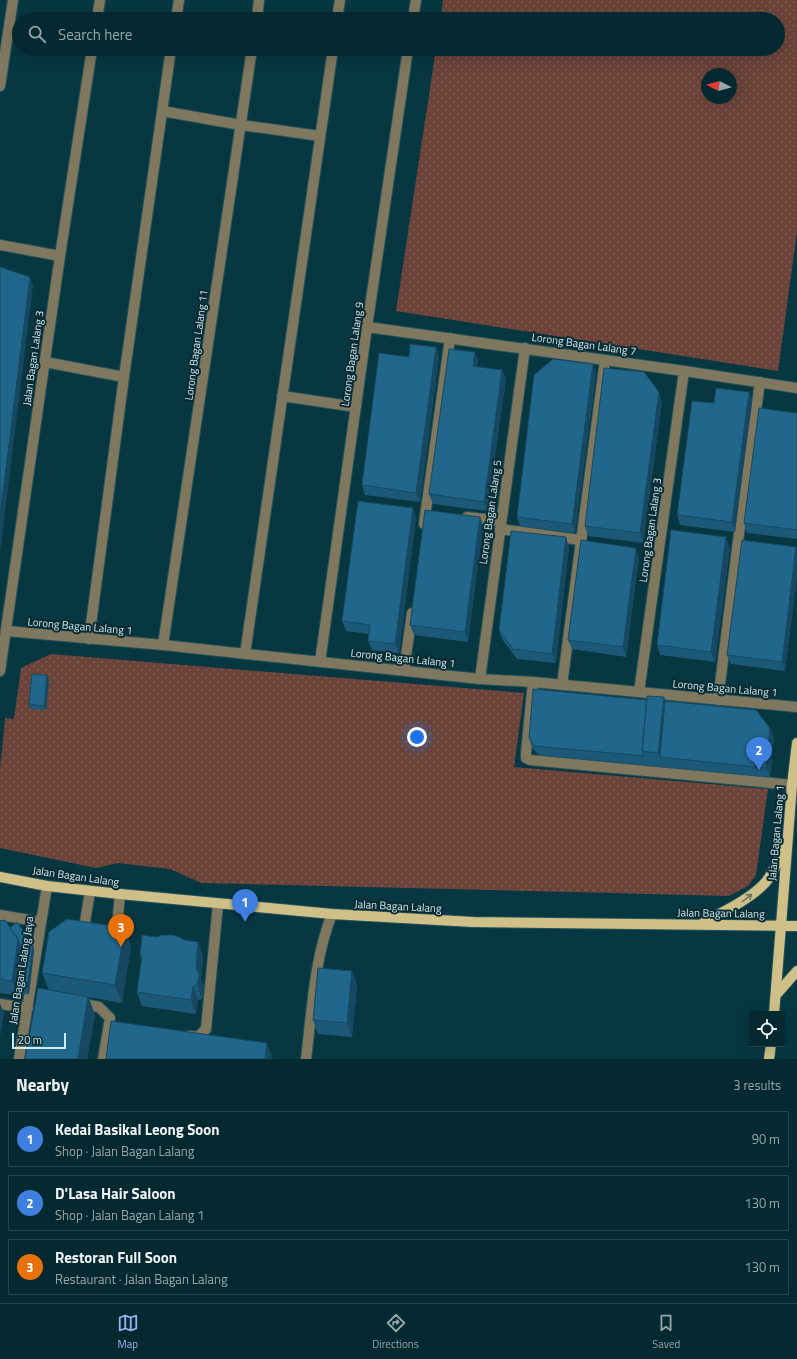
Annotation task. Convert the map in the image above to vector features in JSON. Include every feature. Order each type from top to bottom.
[{"type":"main road","name":"Jalan Bagan Lalang 1","points":[[774,1011],[787,839],[797,743]]},
{"type":"main road","points":[[701,924],[741,902],[764,885],[774,868],[787,839]]},
{"type":"main road","name":"Jalan Bagan Lalang","points":[[0,876],[47,886],[90,891],[332,914],[473,922],[797,926]]},
{"type":"main road","points":[[776,994],[797,971]]},
{"type":"main road","points":[[770,1059],[771,1047]]},
{"type":"street","points":[[0,86],[13,0]]},
{"type":"street","points":[[98,12],[100,0]]},
{"type":"street","points":[[177,12],[179,0]]},
{"type":"street","points":[[257,12],[259,0]]},
{"type":"street","points":[[338,12],[340,0]]},
{"type":"street","points":[[414,12],[416,0]]},
{"type":"street","name":"Jalan Bagan Lalang 3","points":[[0,671],[7,631],[60,256],[91,56]]},
{"type":"street","points":[[89,639],[124,377],[170,56]]},
{"type":"street","name":"Lorong Bagan Lalang 11","points":[[164,645],[251,56]]},
{"type":"street","points":[[245,654],[332,56]]},
{"type":"street","name":"Lorong Bagan Lalang 9","points":[[320,662],[407,56]]},
{"type":"street","points":[[162,111],[241,125],[320,136]]},
{"type":"street","points":[[0,245],[60,256]]},
{"type":"street","name":"Lorong Bagan Lalang 7","points":[[367,327],[524,348],[797,388]]},
{"type":"street","points":[[422,536],[430,512],[450,338]]},
{"type":"street","name":"Lorong Bagan Lalang 5","points":[[480,679],[524,348]]},
{"type":"street","points":[[562,685],[605,360]]},
{"type":"street","points":[[45,362],[124,377]]},
{"type":"street","name":"Lorong Bagan Lalang 3","points":[[639,692],[666,532],[684,371]]},
{"type":"street","points":[[718,700],[734,540],[760,382]]},
{"type":"street","points":[[282,396],[356,407]]},
{"type":"street","points":[[456,515],[580,540]]},
{"type":"street","points":[[404,670],[413,607]]},
{"type":"street","name":"Lorong Bagan Lalang 1","points":[[7,631],[164,645],[480,679],[533,682],[797,707]]},
{"type":"street","points":[[533,682],[526,753],[526,758],[530,760],[792,785]]},
{"type":"street","name":"Jalan Bagan Lalang Jaya","points":[[19,1059],[28,1008],[34,996],[41,922],[47,886]]},
{"type":"street","points":[[90,891],[91,929]]},
{"type":"street","points":[[71,926],[112,932],[117,926],[120,894]]},
{"type":"street","points":[[183,1035],[198,1037],[206,1029],[218,904]]},
{"type":"street","points":[[306,1059],[316,974],[324,932],[332,914]]},
{"type":"street","points":[[0,915],[41,922]]},
{"type":"street","points":[[68,1001],[99,1007],[110,1018],[103,1059]]},
{"type":"street","points":[[0,1004],[28,1008]]},
{"type":"shaded area","points":[[443,0],[797,0],[797,232],[778,371],[396,311],[435,56],[785,56],[785,12],[442,12]]},
{"type":"shaded area","points":[[51,654],[524,693],[514,767],[768,789],[756,875],[748,886],[729,896],[201,883],[170,869],[118,863],[96,868],[0,848],[0,770],[5,718],[14,719],[21,668]]},
{"type":"building","points":[[0,267],[30,277],[0,516]]},
{"type":"building","points":[[410,344],[436,347],[416,493],[362,485],[379,353],[409,357]]},
{"type":"building","points":[[449,349],[475,352],[473,366],[502,370],[484,502],[429,494]]},
{"type":"building","points":[[553,359],[593,364],[572,524],[517,517],[534,375]]},
{"type":"building","points":[[604,368],[644,372],[659,392],[640,533],[585,526]]},
{"type":"building","points":[[716,388],[749,392],[732,522],[677,515],[692,401],[714,403]]},
{"type":"building","points":[[759,408],[797,413],[797,530],[744,523]]},
{"type":"building","points":[[358,501],[413,508],[395,644],[368,641],[370,625],[342,621]]},
{"type":"building","points":[[425,510],[480,517],[465,632],[410,625]]},
{"type":"building","points":[[671,530],[726,537],[711,652],[657,645]]},
{"type":"building","points":[[511,531],[566,537],[552,654],[513,649],[499,630]]},
{"type":"building","points":[[581,540],[636,548],[623,647],[568,640]]},
{"type":"building","points":[[742,540],[796,547],[782,662],[727,655]]},
{"type":"building","points":[[32,674],[47,675],[44,706],[29,704]]},
{"type":"building","points":[[533,689],[647,700],[642,751],[644,756],[535,746],[529,738]]},
{"type":"building","points":[[647,696],[664,697],[658,753],[642,751]]},
{"type":"building","points":[[665,701],[756,710],[770,728],[766,768],[660,757]]},
{"type":"building","points":[[67,919],[125,928],[115,985],[42,973],[49,932]]},
{"type":"building","points":[[5,920],[18,939],[12,981],[0,979],[0,921]]},
{"type":"building","points":[[17,922],[33,945],[27,990],[15,990],[21,948],[18,939],[10,928]]},
{"type":"building","points":[[142,935],[157,937],[162,935],[173,935],[184,940],[198,942],[196,969],[199,973],[199,977],[197,985],[193,986],[191,1000],[137,992],[142,956],[140,955]]},
{"type":"building","points":[[318,968],[352,971],[347,1023],[313,1020]]},
{"type":"building","points":[[38,988],[88,997],[78,1059],[25,1059]]},
{"type":"building","points":[[111,1021],[267,1043],[265,1059],[106,1059]]},
{"type":"place","name":"D'Lasa Hair Saloon","points":[[759,770]]},
{"type":"place","name":"Kedai Basikal Leong Soon","points":[[245,922]]},
{"type":"place","name":"Restoran Full Soon","points":[[121,947]]}]
